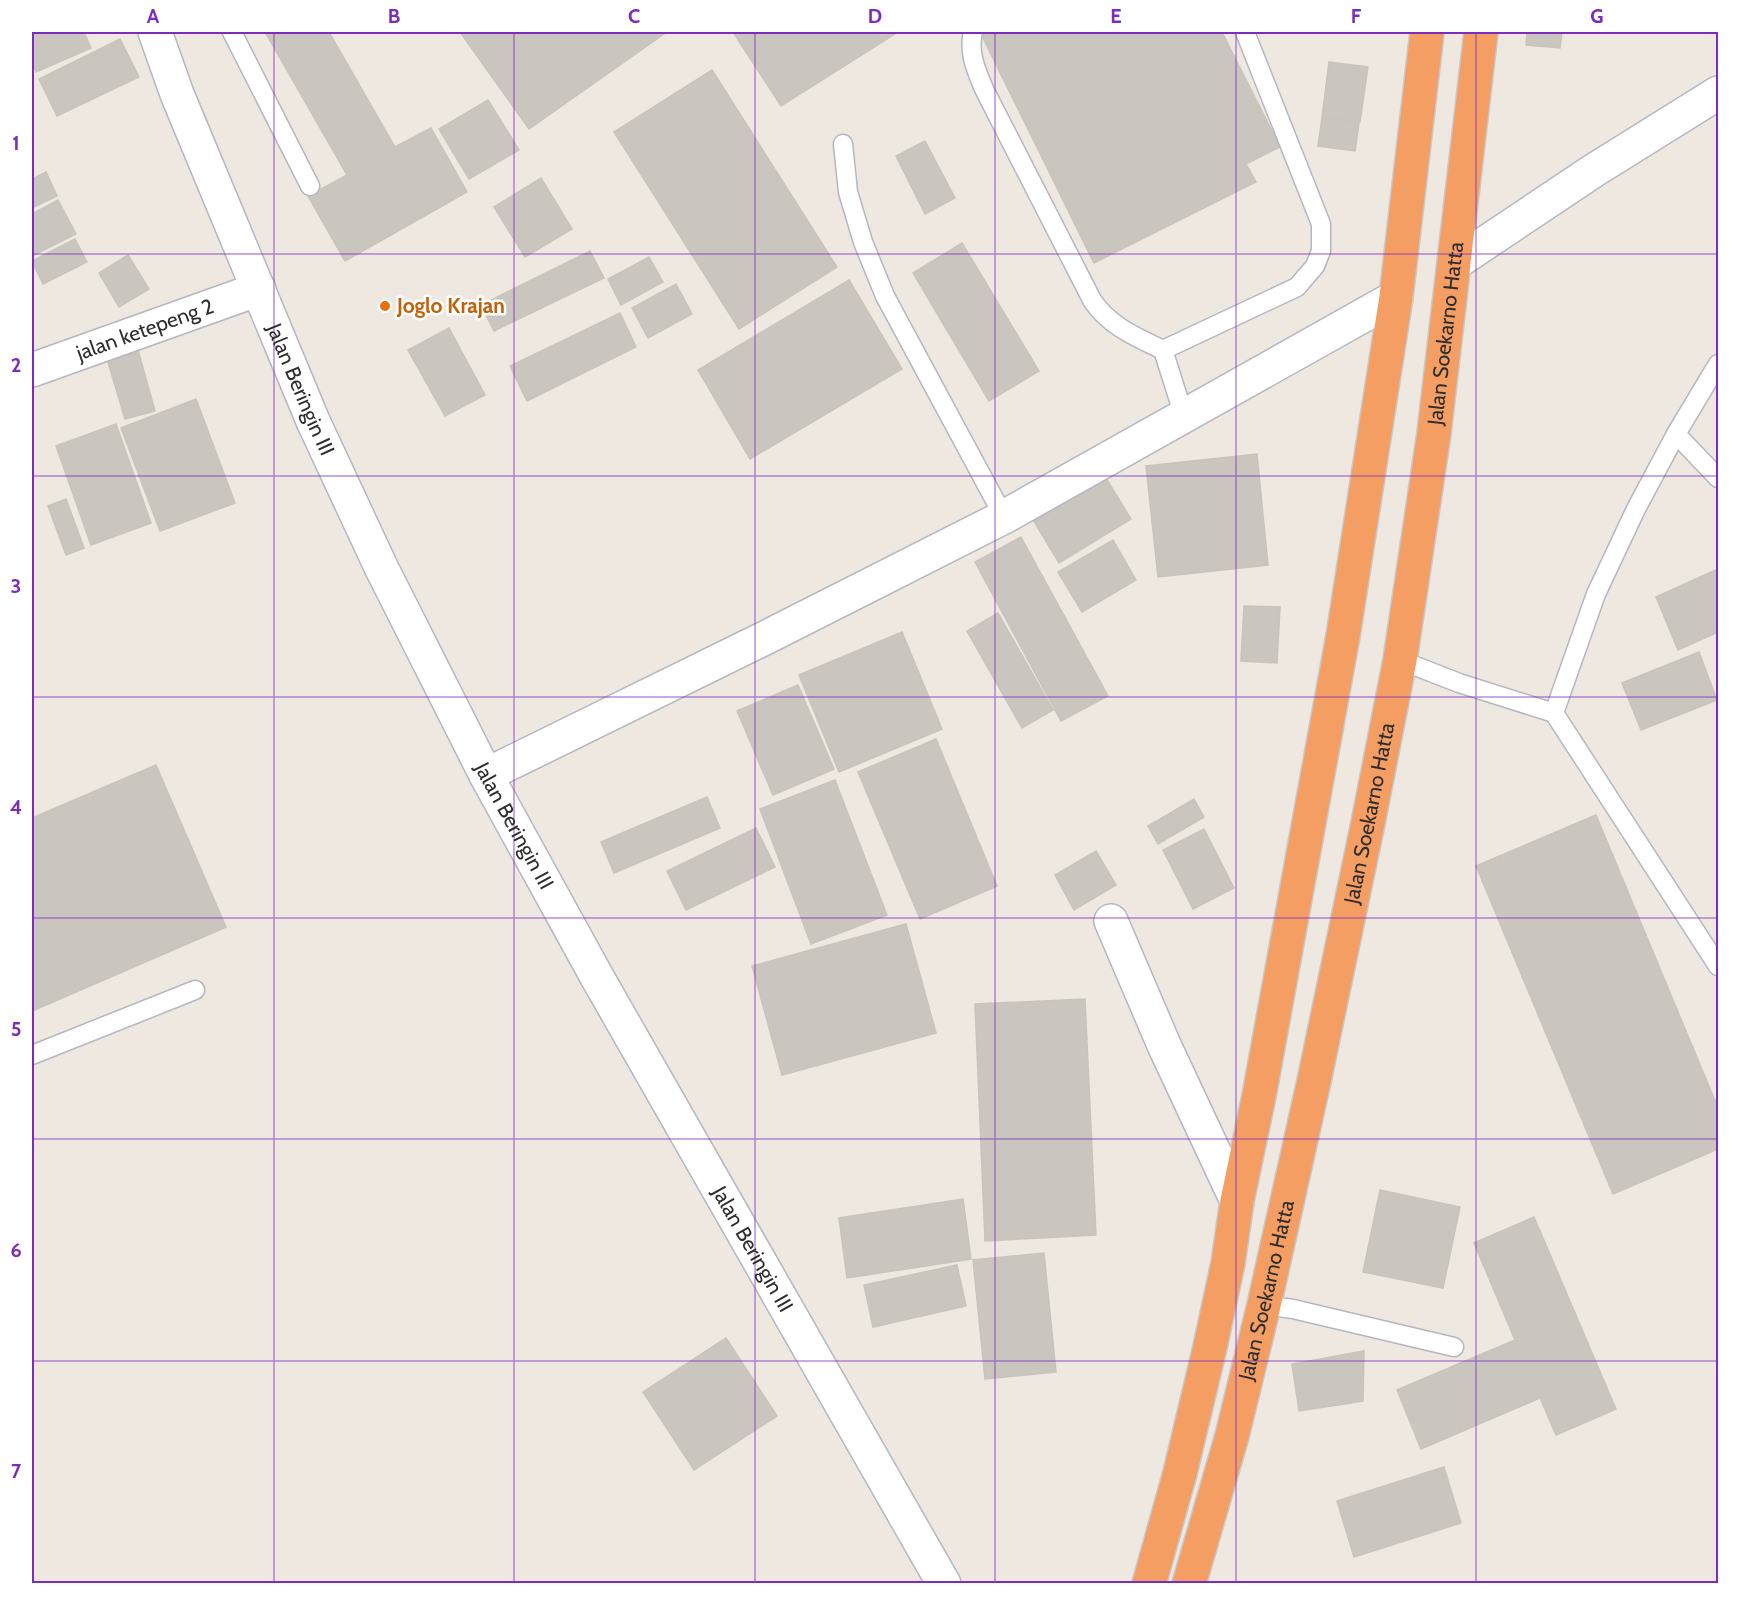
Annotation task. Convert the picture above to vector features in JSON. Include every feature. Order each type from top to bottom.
[{"type":"highway","name":"Jalan Soekarno Hatta","points":[[1149,1584],[1180,1473],[1228,1263],[1237,1201],[1261,1085],[1344,636],[1396,297],[1427,32]]},
{"type":"highway","name":"Jalan Soekarno Hatta","points":[[1189,1584],[1232,1436],[1264,1305],[1319,1058],[1400,660],[1434,433],[1481,32]]},
{"type":"street","name":"Jalan Beringin III","points":[[155,32],[177,94],[314,421],[381,567],[486,775],[597,977],[944,1584]]},
{"type":"street","points":[[1454,264],[1593,171],[1719,93]]},
{"type":"street","name":"jalan ketepeng 2","points":[[33,367],[258,288]]},
{"type":"street","points":[[486,775],[767,638],[1004,517],[1396,297]]},
{"type":"street","points":[[1112,921],[1164,1045],[1237,1201]]},
{"type":"lane","points":[[232,32],[310,186]]},
{"type":"lane","points":[[973,32],[971,48],[974,65],[984,89],[1092,300],[1104,316],[1125,331],[1163,350],[1184,416]]},
{"type":"lane","points":[[1163,350],[1297,287],[1315,266],[1321,251],[1321,224],[1245,32]]},
{"type":"lane","points":[[843,144],[848,192],[862,242],[885,296],[1004,517]]},
{"type":"lane","points":[[1554,713],[1596,594],[1636,509],[1676,434],[1719,364]]},
{"type":"lane","points":[[1676,434],[1719,478]]},
{"type":"lane","points":[[1400,660],[1459,683],[1554,713],[1719,966]]},
{"type":"lane","points":[[32,1055],[195,990]]},
{"type":"lane","points":[[1264,1305],[1293,1309],[1454,1347]]},
{"type":"building","points":[[32,32],[84,32],[91,48],[36,72],[32,61]]},
{"type":"building","points":[[265,32],[329,32],[395,147],[431,128],[467,192],[345,261],[308,196],[347,175]]},
{"type":"building","points":[[460,32],[662,32],[664,34],[529,129]]},
{"type":"building","points":[[733,32],[898,32],[781,106]]},
{"type":"building","points":[[986,32],[1222,32],[1280,147],[1246,164],[1256,182],[1094,263],[981,34]]},
{"type":"building","points":[[1527,32],[1562,32],[1560,48],[1526,45]]},
{"type":"building","points":[[120,39],[139,77],[57,116],[39,79]]},
{"type":"building","points":[[1329,62],[1368,67],[1360,122],[1322,117]]},
{"type":"building","points":[[712,70],[837,267],[739,329],[614,132]]},
{"type":"building","points":[[488,100],[519,150],[469,179],[439,129]]},
{"type":"building","points":[[1322,118],[1359,123],[1355,151],[1318,146]]},
{"type":"building","points":[[925,141],[955,198],[925,214],[896,156]]},
{"type":"building","points":[[46,172],[57,196],[32,208],[32,179]]},
{"type":"building","points":[[541,178],[572,229],[525,257],[494,207]]},
{"type":"building","points":[[58,200],[76,234],[32,256],[32,214]]},
{"type":"building","points":[[75,239],[87,262],[43,284],[32,261]]},
{"type":"building","points":[[962,243],[1039,371],[989,401],[913,273]]},
{"type":"building","points":[[590,251],[604,278],[494,331],[481,305]]},
{"type":"building","points":[[128,255],[149,289],[119,307],[99,273]]},
{"type":"building","points":[[649,257],[663,282],[621,305],[608,279]]},
{"type":"building","points":[[849,280],[902,369],[750,459],[698,370]]},
{"type":"building","points":[[676,284],[692,314],[648,338],[632,308]]},
{"type":"building","points":[[620,313],[636,347],[527,401],[510,366]]},
{"type":"building","points":[[449,328],[485,395],[445,416],[408,350]]},
{"type":"building","points":[[138,350],[155,411],[125,419],[107,359]]},
{"type":"building","points":[[196,399],[235,503],[160,531],[121,428]]},
{"type":"building","points":[[116,424],[151,523],[91,545],[56,446]]},
{"type":"building","points":[[1257,454],[1268,565],[1158,577],[1146,466]]},
{"type":"building","points":[[1104,475],[1131,519],[1059,563],[1032,518]]},
{"type":"building","points":[[66,499],[84,548],[66,555],[48,506]]},
{"type":"building","points":[[1021,537],[1108,696],[1061,721],[975,562]]},
{"type":"building","points":[[1113,540],[1136,580],[1082,612],[1058,572]]},
{"type":"building","points":[[1718,569],[1718,632],[1678,650],[1656,597]]},
{"type":"building","points":[[1244,606],[1280,607],[1277,663],[1241,661]]},
{"type":"building","points":[[998,613],[1053,710],[1022,728],[967,631]]},
{"type":"building","points":[[902,632],[942,729],[839,772],[799,675]]},
{"type":"building","points":[[1699,652],[1717,700],[1641,730],[1622,683]]},
{"type":"building","points":[[798,685],[834,769],[773,795],[737,711]]},
{"type":"building","points":[[936,739],[997,886],[920,919],[858,772]]},
{"type":"building","points":[[156,765],[226,927],[32,1011],[32,818]]},
{"type":"building","points":[[835,780],[887,915],[811,944],[760,809]]},
{"type":"building","points":[[707,797],[720,828],[614,873],[601,842]]},
{"type":"building","points":[[1194,799],[1204,817],[1158,844],[1148,826]]},
{"type":"building","points":[[1596,815],[1718,1108],[1718,1149],[1613,1194],[1476,866]]},
{"type":"building","points":[[756,828],[775,867],[686,910],[667,871]]},
{"type":"building","points":[[1204,829],[1234,888],[1193,909],[1163,850]]},
{"type":"building","points":[[1096,851],[1116,885],[1074,910],[1055,875]]},
{"type":"building","points":[[906,924],[936,1033],[782,1075],[752,966]]},
{"type":"building","points":[[1085,999],[1096,1235],[985,1241],[975,1004]]},
{"type":"building","points":[[1380,1190],[1460,1207],[1443,1288],[1363,1272]]},
{"type":"building","points":[[963,1199],[971,1259],[847,1278],[839,1218]]},
{"type":"building","points":[[1534,1217],[1616,1409],[1556,1435],[1540,1398],[1421,1449],[1397,1390],[1515,1340],[1474,1243]]},
{"type":"building","points":[[1044,1253],[1056,1372],[985,1379],[973,1260]]},
{"type":"building","points":[[957,1265],[966,1306],[873,1327],[864,1285]]},
{"type":"building","points":[[726,1338],[777,1416],[694,1470],[643,1392]]},
{"type":"building","points":[[1364,1351],[1363,1401],[1299,1411],[1292,1364]]},
{"type":"building","points":[[1444,1467],[1461,1523],[1354,1557],[1337,1501]]},
{"type":"place","name":"Joglo Krajan","points":[[385,306]]}]
